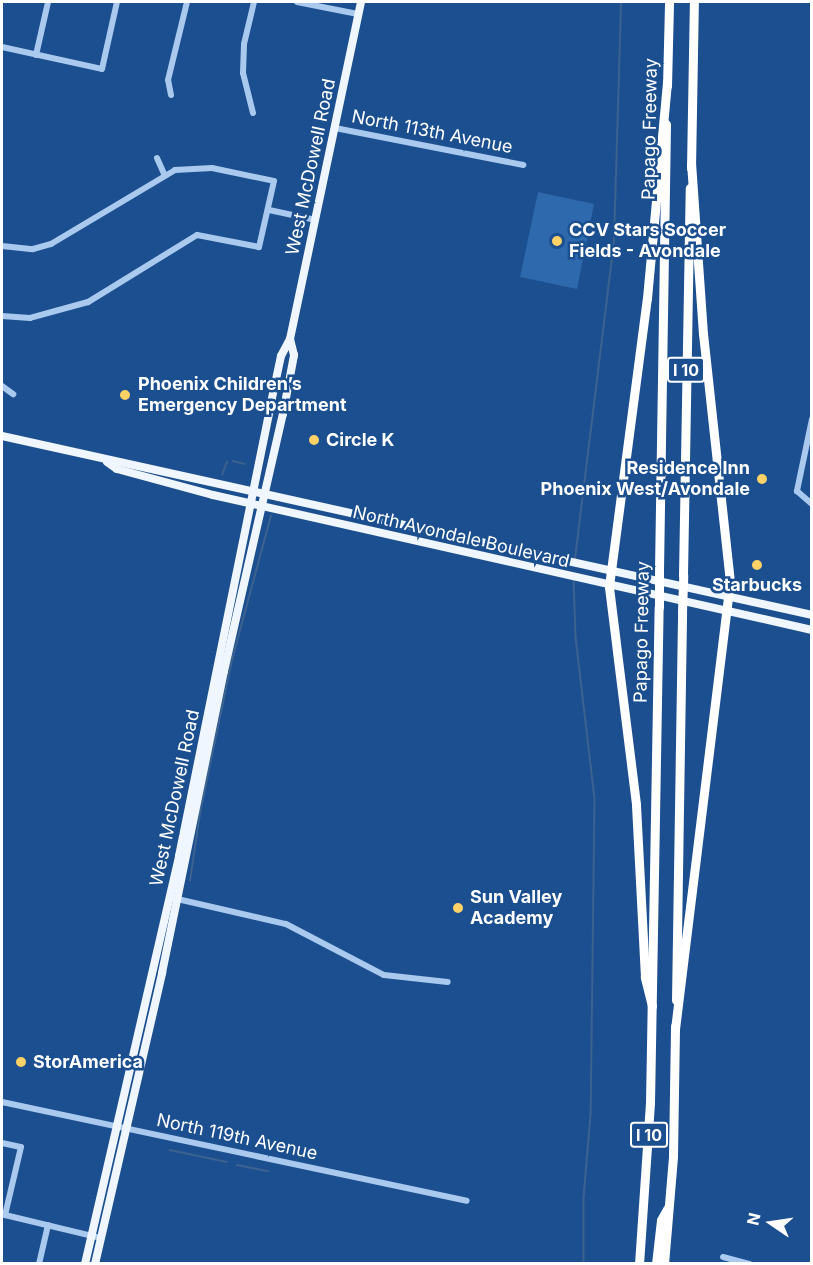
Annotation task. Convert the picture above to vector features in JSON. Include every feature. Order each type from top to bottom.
[{"type":"highway","name":"Papago Freeway","points":[[639,1263],[648,1148],[652,1006],[669,2]]},
{"type":"highway","name":"I 10","points":[[664,1263],[669,1204],[675,1029],[694,2]]},
{"type":"highway","points":[[652,1006],[645,977],[636,804],[609,586],[647,298],[667,82]]},
{"type":"highway","points":[[675,1029],[729,594],[703,334],[691,164]]},
{"type":"highway","points":[[656,1263],[661,1220],[669,1204]]},
{"type":"main road","name":"West McDowell Road","points":[[95,1263],[128,1130],[281,356],[290,339],[361,2]]},
{"type":"main road","name":"West McDowell Road","points":[[85,1263],[174,898],[266,494],[294,355],[290,339]]},
{"type":"main road","name":"North Avondale Boulevard","points":[[2,436],[107,462],[117,469],[250,504],[812,630]]},
{"type":"main road","name":"North Avondale Boulevard","points":[[107,462],[120,460],[415,527],[560,556],[812,615]]},
{"type":"main road","points":[[411,540],[415,527]]},
{"type":"street","points":[[36,55],[48,2]]},
{"type":"street","points":[[2,47],[102,69],[117,2]]},
{"type":"street","points":[[171,95],[168,80],[186,2]]},
{"type":"street","points":[[253,113],[243,73],[244,44],[254,2]]},
{"type":"street","points":[[297,2],[358,14]]},
{"type":"street","name":"North 113th Avenue","points":[[335,128],[523,165]]},
{"type":"street","points":[[157,158],[164,174]]},
{"type":"street","points":[[2,246],[33,249],[51,244],[164,174],[212,168],[274,181],[259,247],[197,235],[88,303],[30,318],[2,316]]},
{"type":"street","points":[[268,210],[316,220]]},
{"type":"street","points":[[2,386],[13,394]]},
{"type":"street","points":[[812,418],[798,485],[799,495],[812,504]]},
{"type":"street","points":[[174,898],[286,924],[384,975],[448,982]]},
{"type":"street","points":[[2,1104],[2,1111]]},
{"type":"street","name":"North 119th Avenue","points":[[2,1104],[466,1201]]},
{"type":"street","points":[[2,1143],[21,1147],[5,1215],[101,1238]]},
{"type":"street","points":[[39,1263],[48,1225]]},
{"type":"street","points":[[723,1257],[750,1263]]},
{"type":"shaded area","name":"CCV Stars Soccer Fields - Avondale","points":[[538,192],[594,204],[577,289],[520,277]]},
{"type":"waterway","points":[[575,559],[614,241],[621,2]]},
{"type":"waterway","points":[[233,461],[245,464]]},
{"type":"waterway","points":[[222,475],[227,462]]},
{"type":"waterway","points":[[190,881],[200,813],[231,664],[271,516]]},
{"type":"waterway","points":[[574,579],[576,637],[595,799],[591,1115],[584,1198],[584,1264]]},
{"type":"waterway","points":[[170,1150],[227,1162]]},
{"type":"waterway","points":[[237,1165],[268,1171]]},
{"type":"place","name":"CCV Stars Soccer Fields - Avondale","points":[[557,241]]},
{"type":"place","name":"Phoenix Children’s Emergency Department","points":[[125,395]]},
{"type":"place","name":"Circle K","points":[[314,440]]},
{"type":"place","name":"Residence Inn Phoenix West/Avondale","points":[[762,479]]},
{"type":"place","name":"Starbucks","points":[[757,565]]},
{"type":"place","name":"Sun Valley Academy","points":[[458,908]]},
{"type":"place","name":"StorAmerica","points":[[21,1062]]}]
